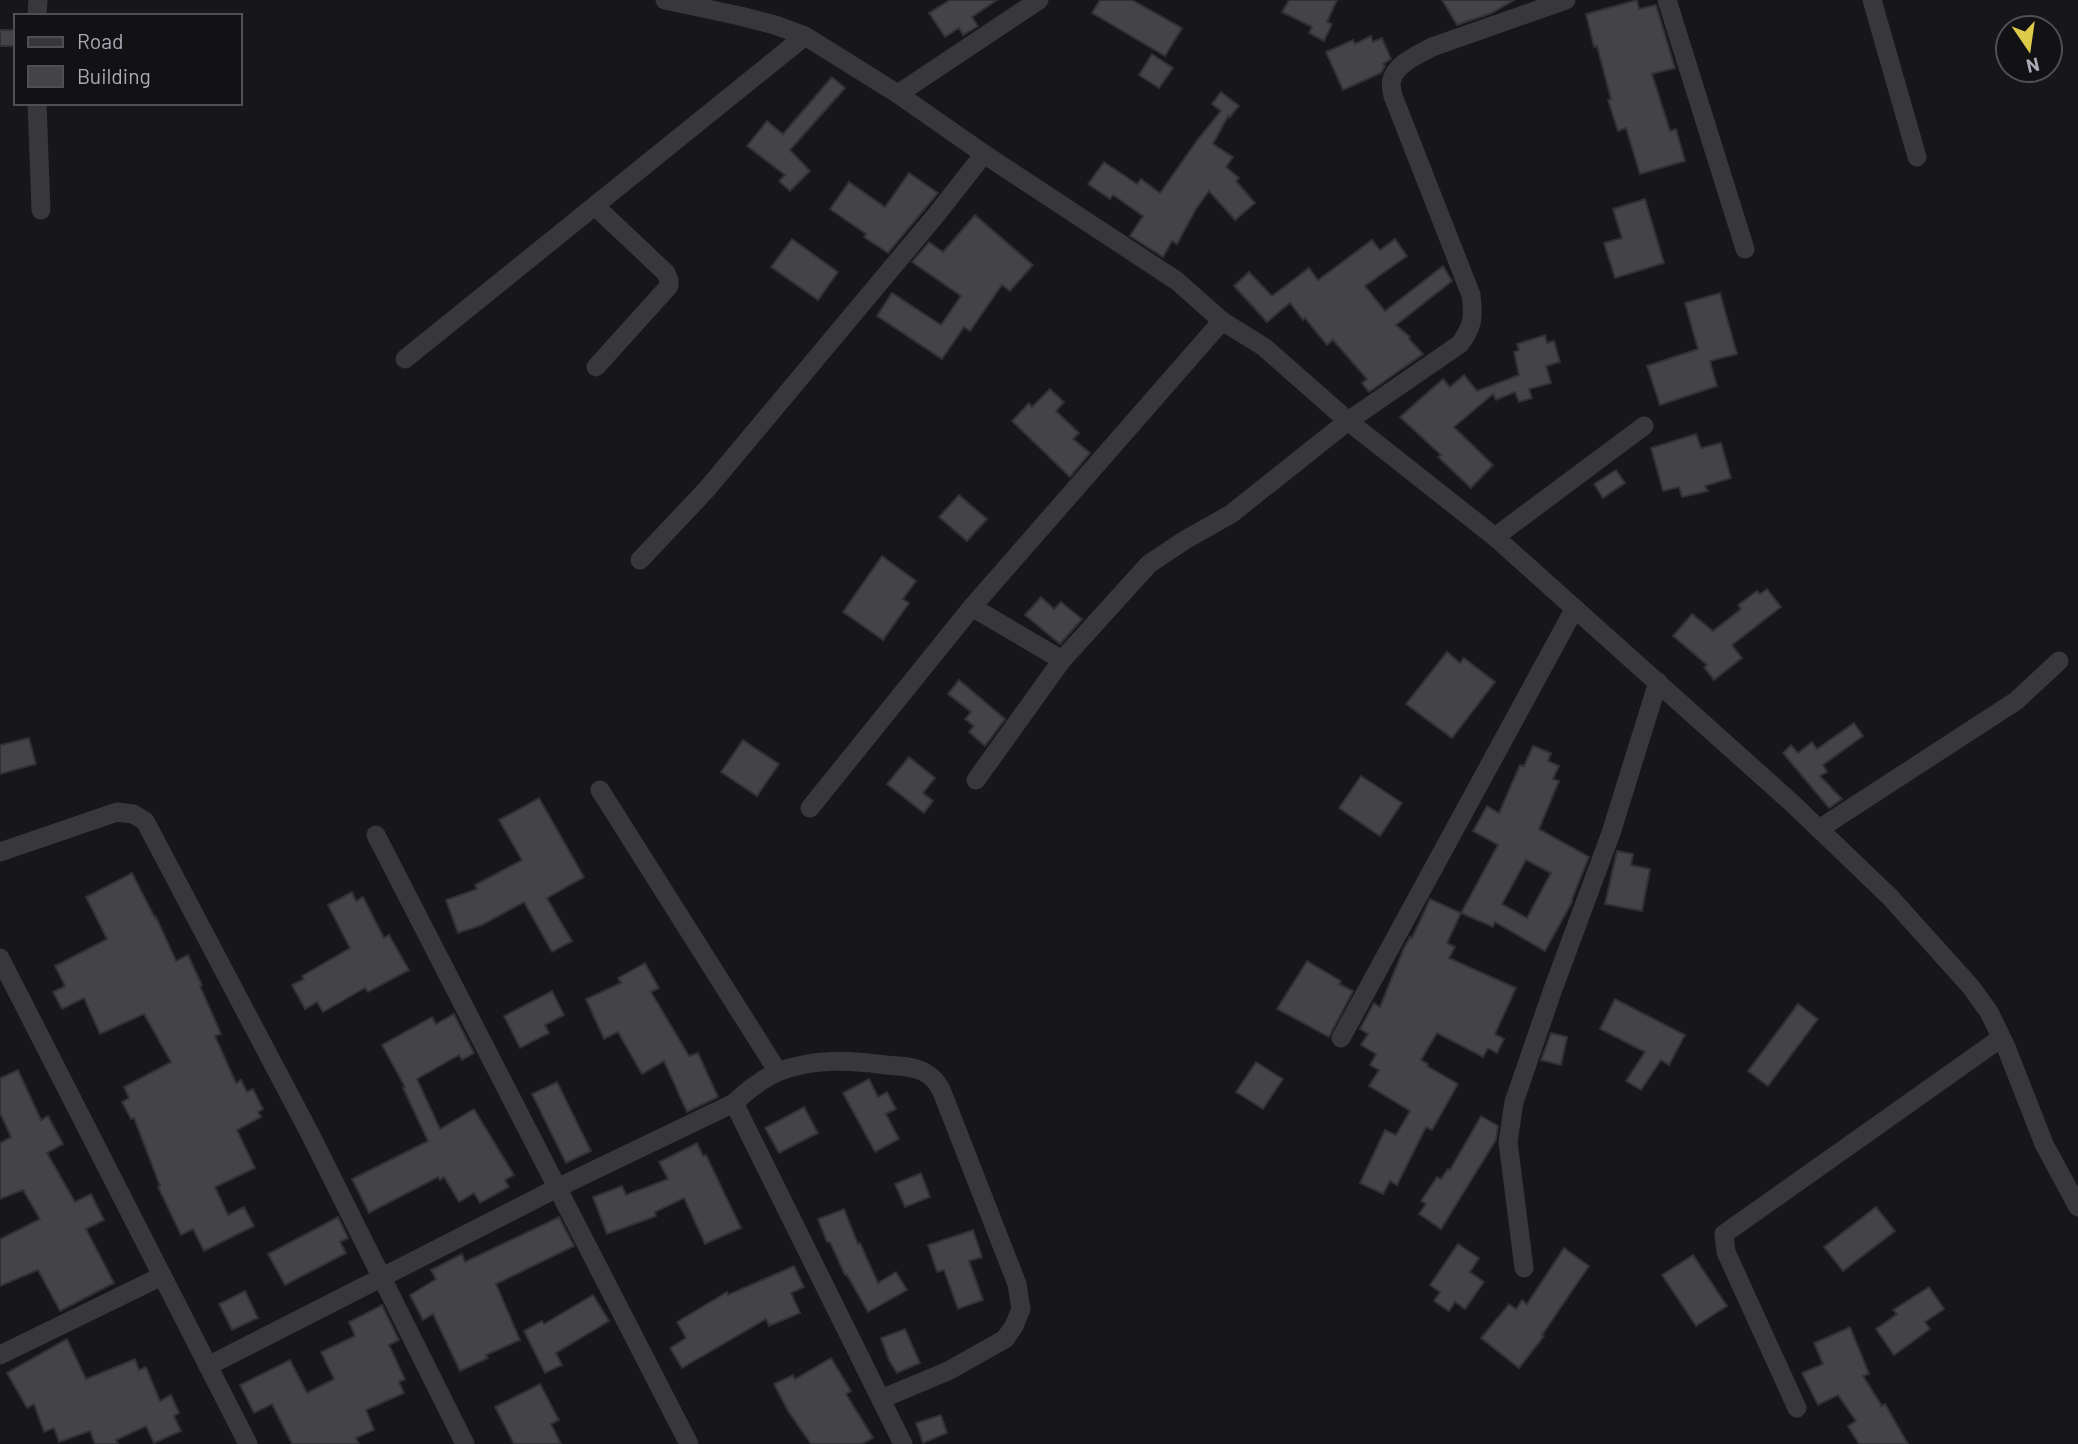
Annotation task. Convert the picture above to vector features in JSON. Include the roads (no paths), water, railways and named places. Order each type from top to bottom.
[{"type":"street","points":[[666,0],[775,25],[805,36],[898,94],[1177,281],[1222,320],[1264,347],[1348,421],[1495,537],[1819,829],[1891,897],[1971,986],[1989,1012],[2044,1144],[2078,1207]]},
{"type":"street","points":[[898,94],[1039,0]]},
{"type":"street","points":[[976,780],[1062,660],[1149,564],[1231,514],[1348,421],[1460,344],[1470,330],[1472,295],[1393,96],[1391,80],[1398,68],[1432,47],[1566,0]]},
{"type":"street","points":[[1667,0],[1745,249]]},
{"type":"street","points":[[1872,0],[1917,157]]},
{"type":"street","points":[[405,359],[805,36]]},
{"type":"street","points":[[37,105],[41,210]]},
{"type":"street","points":[[640,560],[707,489],[984,154]]},
{"type":"street","points":[[595,205],[666,273],[669,280],[669,286],[596,367]]},
{"type":"street","points":[[810,808],[972,607],[1222,320]]},
{"type":"street","points":[[1495,537],[1644,426]]},
{"type":"street","points":[[972,607],[1062,660]]},
{"type":"street","points":[[1341,1038],[1574,608]]},
{"type":"street","points":[[1819,829],[2015,701],[2059,661]]},
{"type":"street","points":[[1524,1268],[1508,1142],[1514,1102],[1611,833],[1658,682]]},
{"type":"street","points":[[600,790],[778,1072]]},
{"type":"street","points":[[0,852],[117,812],[133,814],[145,821],[309,1132],[465,1444]]},
{"type":"street","points":[[376,835],[689,1444]]},
{"type":"street","points":[[0,958],[248,1444]]},
{"type":"street","points":[[1797,1408],[1726,1252],[1724,1234],[2001,1038]]},
{"type":"street","points":[[208,1366],[557,1188],[734,1103],[753,1086],[778,1072],[812,1062],[854,1061],[911,1068],[936,1080],[1017,1284],[1021,1309],[1005,1339],[948,1371],[881,1399]]},
{"type":"street","points":[[734,1103],[903,1444]]},
{"type":"street","points":[[0,1355],[162,1276]]}]
